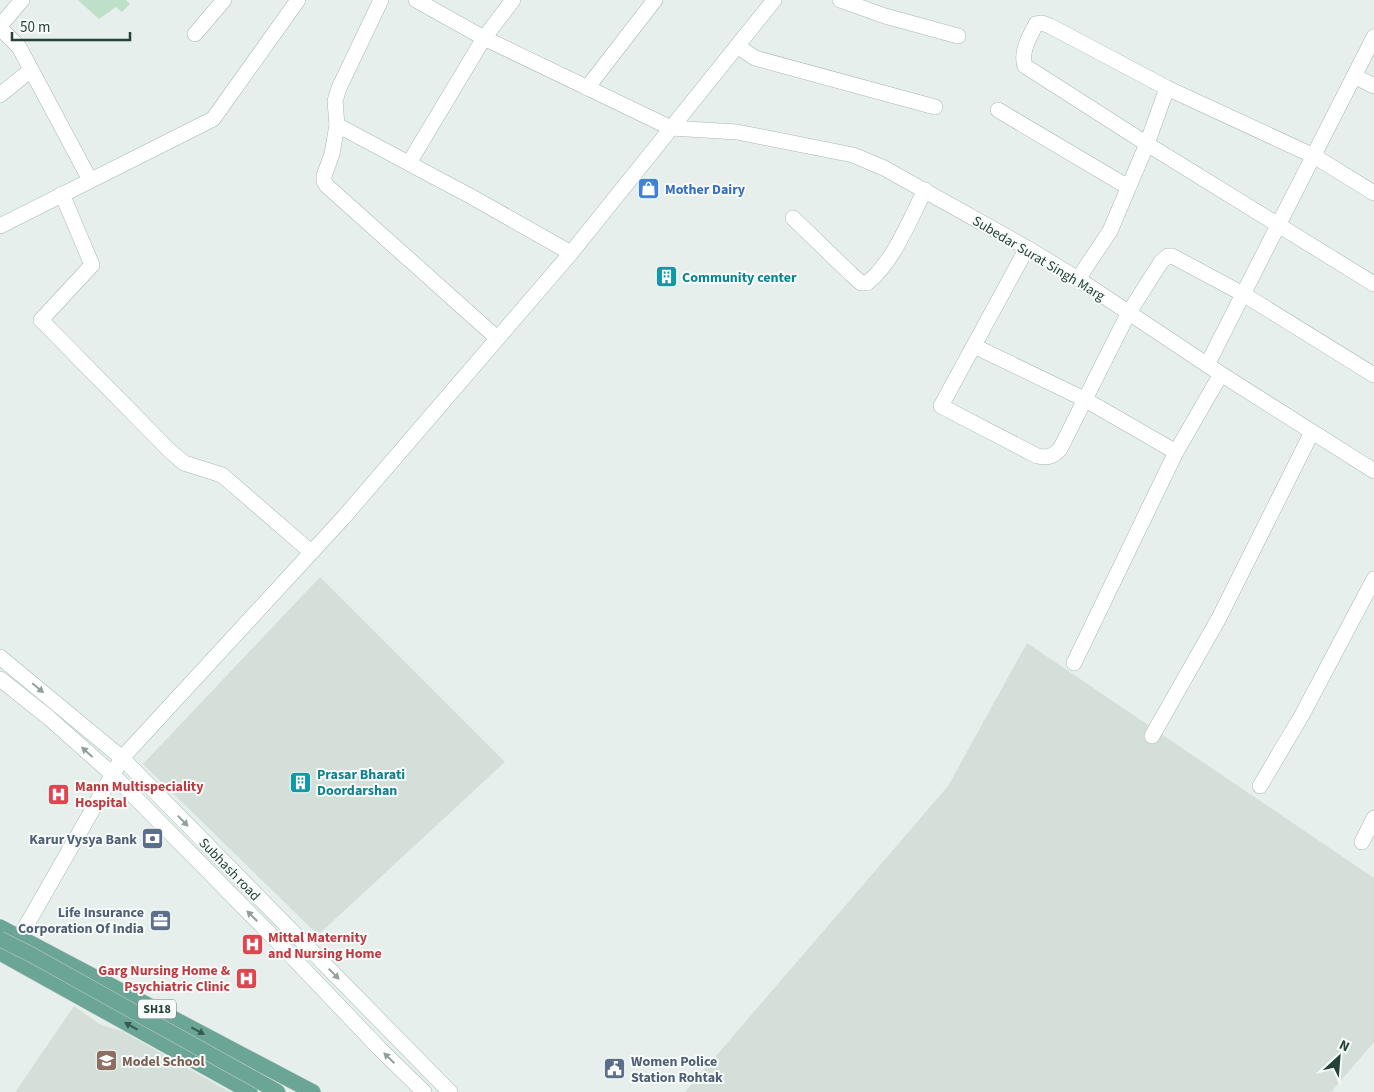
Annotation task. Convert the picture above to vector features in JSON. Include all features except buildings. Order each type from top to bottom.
[{"type":"main road","name":"SH18","points":[[0,927],[313,1092]]},
{"type":"main road","points":[[0,939],[278,1092]]},
{"type":"main road","name":"SH18","points":[[4,955],[250,1092]]},
{"type":"street","points":[[22,0],[0,27],[19,47],[90,180]]},
{"type":"street","points":[[195,34],[224,0]]},
{"type":"street","points":[[0,226],[213,119],[298,0]]},
{"type":"street","points":[[382,0],[339,88],[335,101],[337,125],[332,154],[324,181],[327,186],[497,338]]},
{"type":"street","points":[[416,0],[484,38],[671,128]]},
{"type":"street","points":[[409,164],[484,38],[513,0]]},
{"type":"street","points":[[587,88],[655,0]]},
{"type":"street","points":[[4,955],[19,937],[122,758],[344,517],[571,253],[774,0]]},
{"type":"street","points":[[840,0],[885,16],[958,36]]},
{"type":"street","points":[[1374,193],[1314,156],[1166,88],[1042,23],[1036,24],[1024,53],[1023,58],[1026,66],[1147,144],[1374,284]]},
{"type":"street","points":[[1207,365],[1374,37]]},
{"type":"street","points":[[737,46],[755,58],[935,107]]},
{"type":"street","points":[[0,95],[31,70]]},
{"type":"street","points":[[1354,76],[1374,86]]},
{"type":"street","points":[[1078,280],[1110,231],[1147,144],[1166,88]]},
{"type":"street","points":[[998,110],[1128,187]]},
{"type":"street","points":[[337,125],[472,197],[571,253]]},
{"type":"street","name":"Subedar Surat Singh Marg","points":[[671,128],[737,132],[853,155],[884,168],[1027,248],[1374,471]]},
{"type":"street","points":[[793,218],[861,283],[867,283],[882,268],[897,244],[925,190]]},
{"type":"street","points":[[62,194],[92,266],[41,320],[170,451],[184,462],[222,475],[311,552]]},
{"type":"street","points":[[1027,248],[941,406],[1037,456],[1047,458],[1060,449],[1128,314],[1161,262],[1168,256],[1172,256],[1243,294],[1374,375]]},
{"type":"street","points":[[974,346],[1084,399],[1176,452]]},
{"type":"street","points":[[1074,663],[1176,452],[1221,374]]},
{"type":"street","points":[[1152,736],[1219,618],[1312,432]]},
{"type":"street","points":[[1260,786],[1302,715],[1374,579]]},
{"type":"street","name":"Subhash road","points":[[0,657],[122,758],[450,1092]]},
{"type":"street","name":"Subhash road","points":[[0,680],[48,717],[112,774],[424,1092]]},
{"type":"street","points":[[1362,842],[1374,818]]},
{"type":"street","points":[[297,962],[309,949]]},
{"type":"street","points":[[406,1074],[421,1062]]},
{"type":"shaded area","points":[[320,577],[505,762],[318,935],[143,764]]},
{"type":"shaded area","points":[[1027,643],[1374,878],[1374,1042],[1331,1092],[685,1092],[948,786]]},
{"type":"shaded area","name":"Model School","points":[[74,1006],[101,1025],[122,1031],[230,1092],[16,1091]]},
{"type":"green space","points":[[78,0],[126,0],[130,4],[122,12],[116,7],[99,19]]},
{"type":"place","name":"Mother Dairy","points":[[649,189]]},
{"type":"place","name":"Community center","points":[[666,277]]},
{"type":"place","name":"Prasar Bharati Doordarshan","points":[[301,782]]},
{"type":"place","name":"Mann Multispeciality Hospital","points":[[59,794]]},
{"type":"place","name":"Karur Vysya Bank","points":[[153,839]]},
{"type":"place","name":"Life Insurance Corporation Of India","points":[[160,920]]},
{"type":"place","name":"Mittal Maternity and Nursing Home","points":[[252,945]]},
{"type":"place","name":"Garg Nursing Home & Psychiatric Clinic","points":[[246,978]]},
{"type":"place","name":"Model School","points":[[106,1061]]},
{"type":"place","name":"Women Police Station Rohtak","points":[[615,1069]]}]
